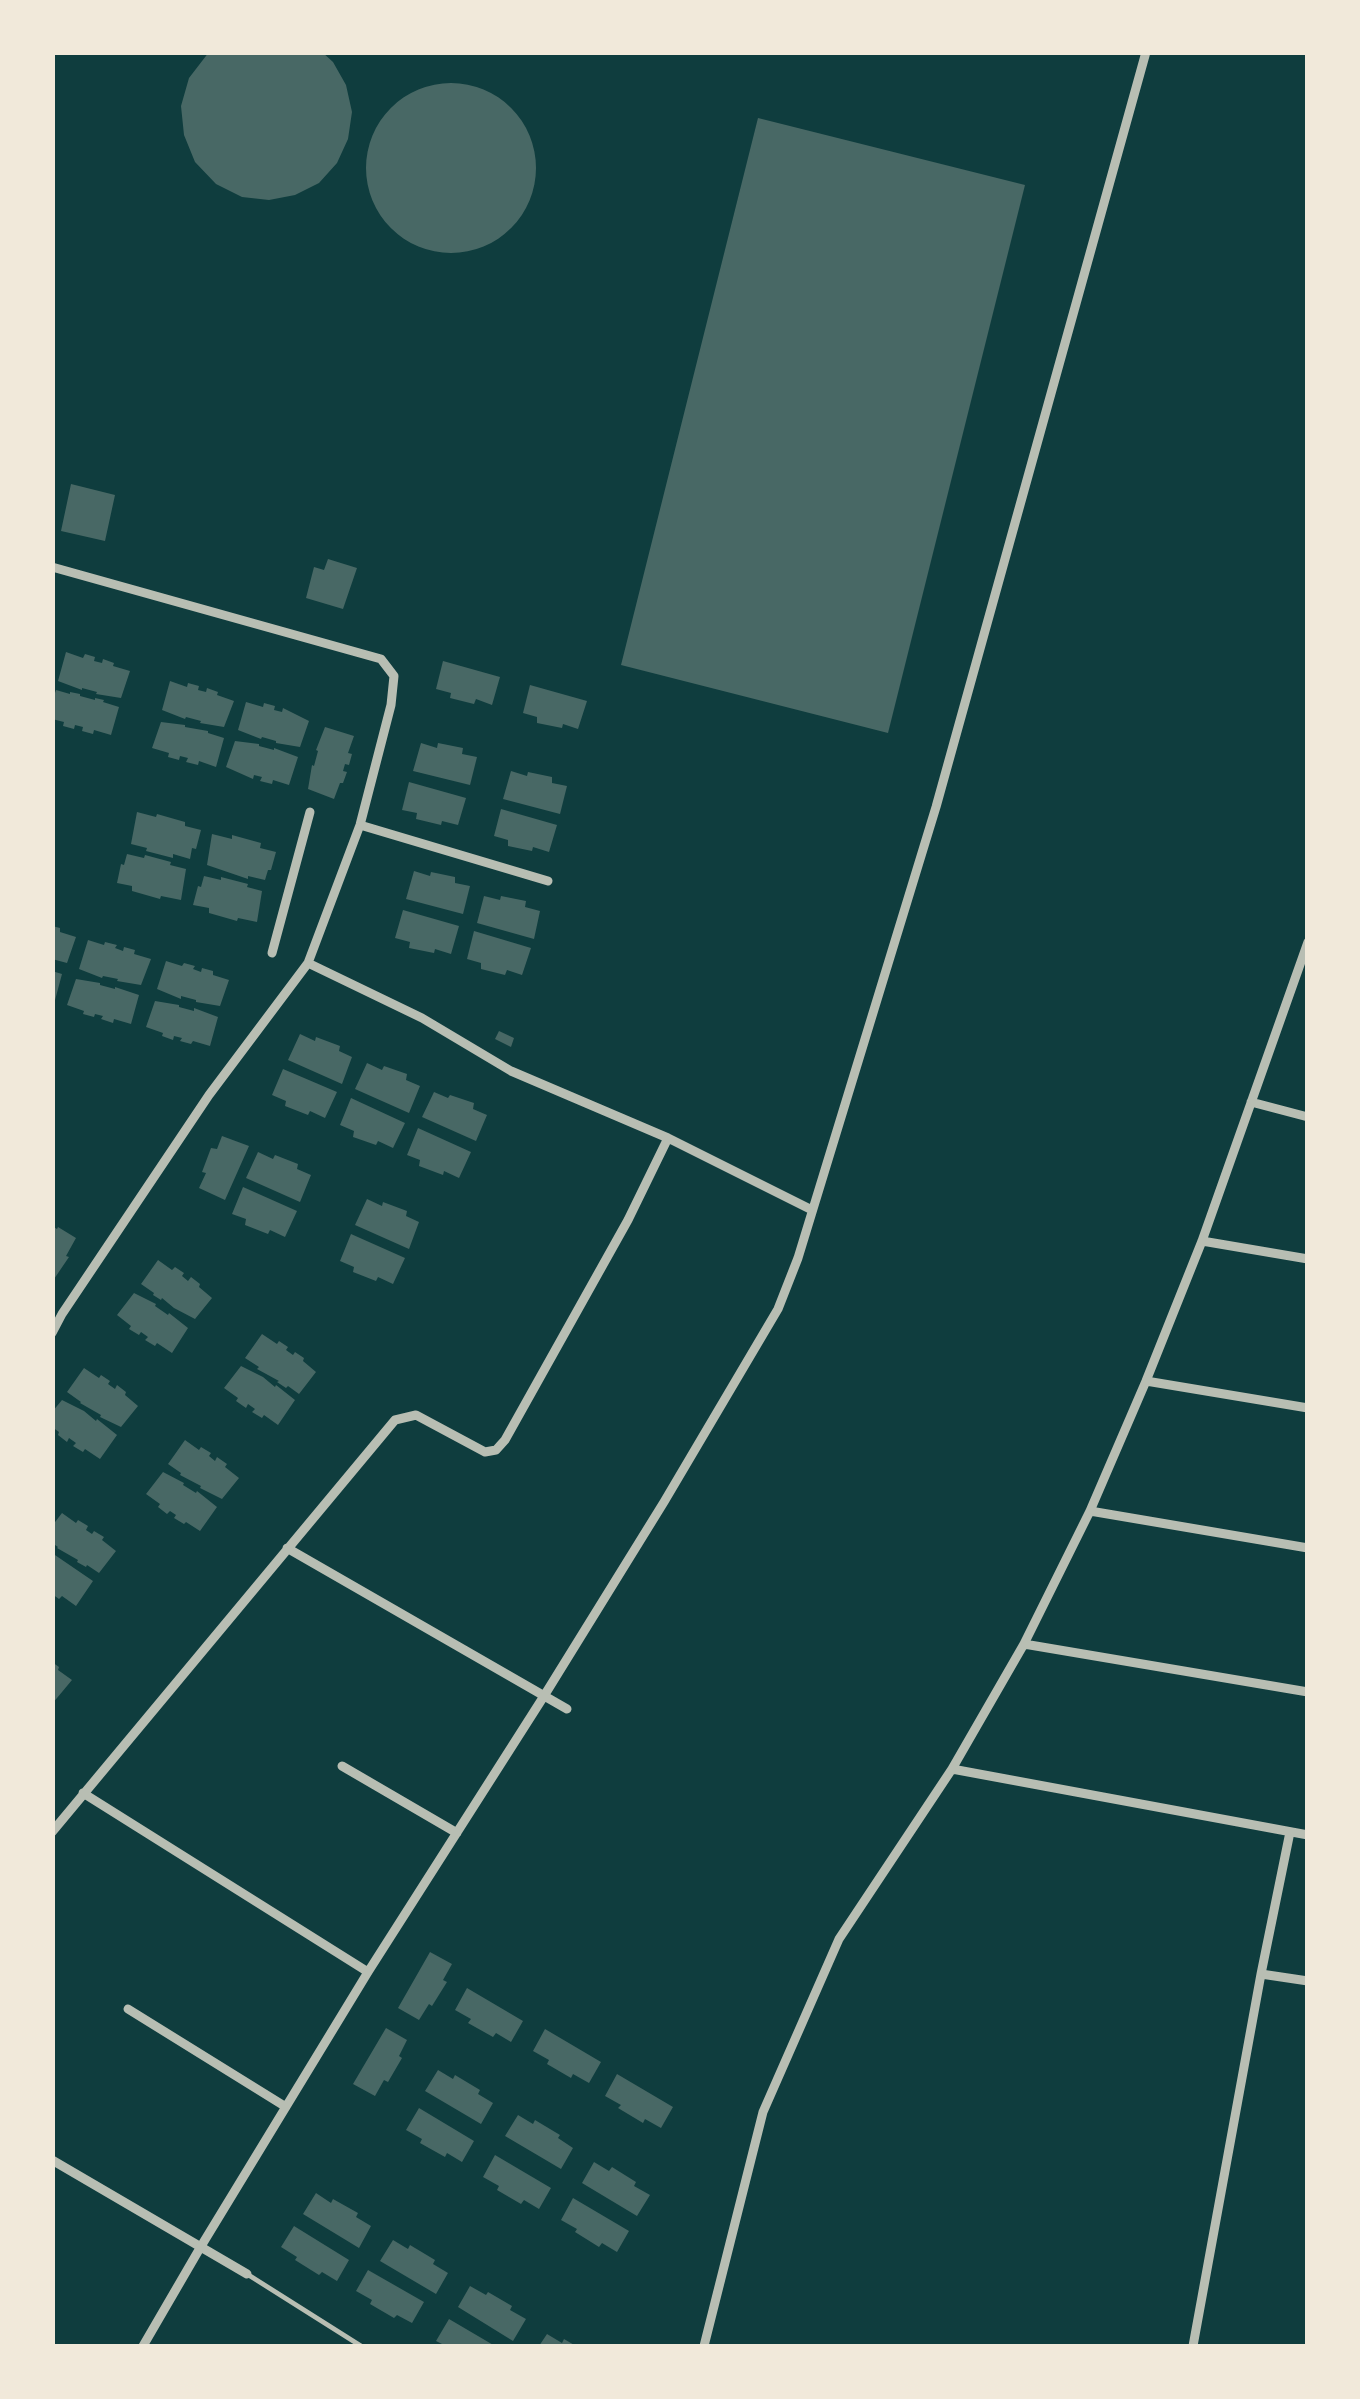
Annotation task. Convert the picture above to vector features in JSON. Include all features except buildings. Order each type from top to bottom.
[{"type":"street","points":[[143,2346],[368,1972],[664,1502],[778,1309],[798,1258],[941,788],[1146,52]]},
{"type":"street","points":[[52,566],[381,659],[394,676],[360,825],[308,963],[210,1094],[52,1334]]},
{"type":"street","points":[[272,953],[310,812]]},
{"type":"street","points":[[360,825],[548,880]]},
{"type":"street","points":[[704,2346],[762,2112],[839,1939],[952,1769],[1024,1644],[1090,1511],[1202,1241],[1308,942]]},
{"type":"street","points":[[308,963],[422,1018],[511,1070],[668,1138],[812,1210]]},
{"type":"street","points":[[1295,980],[1308,983]]},
{"type":"street","points":[[1251,1102],[1308,1116]]},
{"type":"street","points":[[52,1832],[394,1420],[416,1415],[484,1452],[496,1450],[505,1440],[628,1220],[668,1138]]},
{"type":"street","points":[[1202,1241],[1308,1260]]},
{"type":"street","points":[[1146,1381],[1308,1408]]},
{"type":"street","points":[[1090,1511],[1308,1548]]},
{"type":"street","points":[[287,1548],[567,1709]]},
{"type":"street","points":[[1024,1644],[1308,1692]]},
{"type":"street","points":[[342,1766],[457,1833]]},
{"type":"street","points":[[952,1769],[1308,1835]]},
{"type":"street","points":[[83,1793],[368,1972]]},
{"type":"street","points":[[1193,2346],[1290,1832]]},
{"type":"street","points":[[1261,1974],[1308,1981]]},
{"type":"street","points":[[128,2009],[286,2108]]},
{"type":"street","points":[[52,2160],[246,2274]]},
{"type":"lane","points":[[246,2274],[361,2346]]}]
